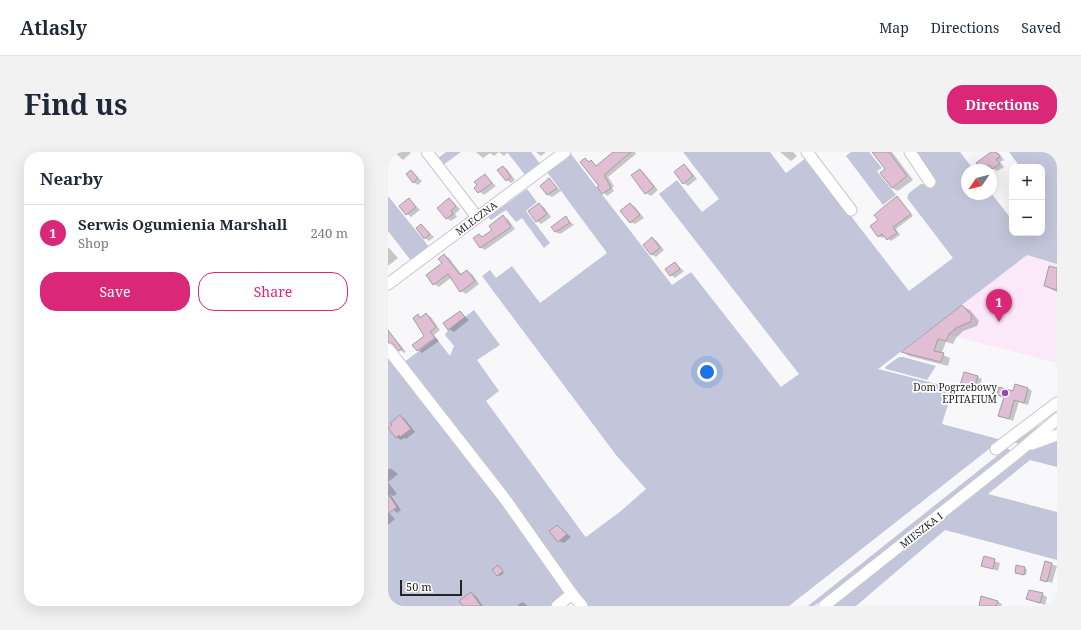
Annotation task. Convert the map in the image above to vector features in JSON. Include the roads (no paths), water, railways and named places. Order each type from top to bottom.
[{"type":"street","points":[[427,152],[477,217]]},
{"type":"street","name":"MLECZNA","points":[[388,284],[565,152]]},
{"type":"street","points":[[807,152],[851,210]]},
{"type":"street","points":[[910,152],[930,182]]},
{"type":"street","points":[[388,349],[506,499],[572,594],[582,606]]},
{"type":"street","points":[[996,449],[1057,403]]},
{"type":"street","points":[[1017,454],[1057,418]]},
{"type":"street","points":[[1017,454],[1034,443],[1057,435]]},
{"type":"street","points":[[1007,441],[1017,454]]},
{"type":"street","name":"MIESZKA I","points":[[824,606],[1017,454]]},
{"type":"street","points":[[557,606],[572,594]]},
{"type":"place","name":"Serwis Ogumienia Marshall","points":[[999,322]]},
{"type":"place","name":"Dom Pogrzebowy EPITAFIUM","points":[[1005,393]]}]
